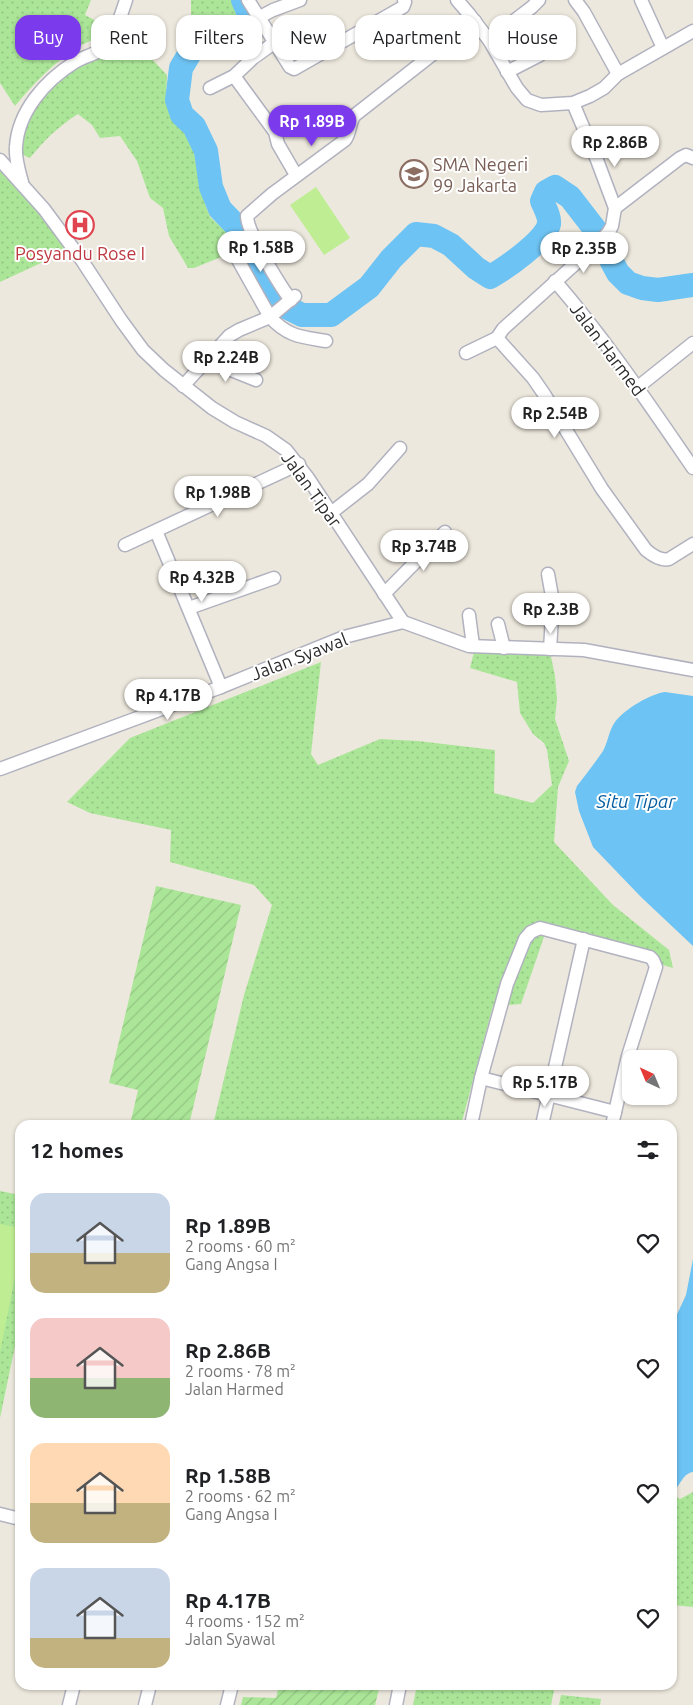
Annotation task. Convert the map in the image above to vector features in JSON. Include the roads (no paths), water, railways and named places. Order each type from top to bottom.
[{"type":"street","points":[[22,184],[16,149],[19,133],[30,105],[55,77],[76,61],[104,48],[114,32],[126,0]]},
{"type":"street","points":[[248,0],[256,15]]},
{"type":"street","points":[[262,16],[300,0]]},
{"type":"street","points":[[345,40],[403,7],[404,0]]},
{"type":"street","points":[[457,0],[470,15]]},
{"type":"street","points":[[522,15],[539,0]]},
{"type":"street","points":[[575,0],[584,12],[618,74]]},
{"type":"street","points":[[641,0],[663,48]]},
{"type":"street","points":[[262,24],[272,40]]},
{"type":"street","points":[[479,26],[489,40]]},
{"type":"street","points":[[500,60],[517,88],[527,100],[541,104],[573,103],[604,88],[618,74],[692,32]]},
{"type":"street","points":[[210,88],[234,76],[253,58],[272,44]]},
{"type":"street","points":[[285,60],[294,69],[310,60]]},
{"type":"street","points":[[183,386],[229,336],[271,317],[291,301],[280,285],[247,222],[247,216],[296,175],[345,140],[349,135],[354,115],[425,60]]},
{"type":"street","points":[[507,72],[530,60]]},
{"type":"street","points":[[234,76],[275,132],[278,144],[296,175]]},
{"type":"street","points":[[466,353],[497,338],[503,329],[595,246],[612,226],[615,208],[573,103]]},
{"type":"street","points":[[615,208],[680,158],[686,155],[693,158]]},
{"type":"street","name":"Jalan Tipar","points":[[0,160],[44,209],[120,320],[144,350],[164,370],[212,408],[235,422],[266,436],[286,450],[299,464],[403,622]]},
{"type":"street","points":[[228,242],[271,317],[279,327],[292,335],[326,341]]},
{"type":"street","name":"Jalan Harmed","points":[[555,281],[575,304],[638,387],[691,462]]},
{"type":"street","points":[[497,338],[533,378],[602,489],[646,550],[652,555],[665,560],[693,544]]},
{"type":"street","points":[[638,387],[693,344]]},
{"type":"street","points":[[206,360],[256,380]]},
{"type":"street","points":[[331,513],[371,481],[400,448]]},
{"type":"street","points":[[125,545],[299,464]]},
{"type":"street","points":[[156,531],[221,687]]},
{"type":"street","points":[[384,594],[446,532]]},
{"type":"street","points":[[548,574],[552,602],[550,649]]},
{"type":"street","points":[[189,608],[274,578]]},
{"type":"street","points":[[469,615],[473,646]]},
{"type":"street","points":[[403,622],[424,631],[473,646],[572,649],[602,652],[693,670]]},
{"type":"street","name":"Jalan Syawal","points":[[0,769],[221,687],[344,637],[403,622]]},
{"type":"street","points":[[498,624],[504,648]]},
{"type":"street","points":[[472,1120],[481,1078],[507,984],[528,935],[544,928],[650,957],[656,964],[628,1056],[613,1119],[549,1095],[481,1078]]},
{"type":"street","points":[[543,1120],[584,939]]},
{"type":"street","points":[[0,1514],[15,1518]]},
{"type":"street","points":[[69,1705],[73,1690]]},
{"type":"street","points":[[145,1705],[149,1690]]},
{"type":"street","points":[[227,1705],[231,1690]]},
{"type":"street","points":[[396,1705],[399,1690]]},
{"type":"water","name":"Situ Tipar","points":[[665,692],[693,696],[693,946],[641,897],[593,847],[579,811],[575,792],[577,786],[603,751],[613,725],[619,717],[645,699]]},
{"type":"water","points":[[693,1259],[693,1472],[684,1477],[677,1486],[677,1314],[686,1295]]},
{"type":"waterway","points":[[243,0],[249,14],[246,23],[239,29],[223,31],[208,36],[193,48],[181,68],[177,100],[182,115],[194,126],[206,151],[211,187],[220,209],[243,233],[265,286],[282,305],[302,315],[331,315],[369,287],[391,259],[416,234],[434,236],[451,245],[476,268],[490,277],[524,254],[546,231],[549,218],[542,201],[546,192],[555,187],[570,197],[604,241],[618,273],[628,283],[642,288],[658,290],[693,285]]},
{"type":"place","name":"SMA Negeri 99 Jakarta","points":[[414,174]]},
{"type":"place","name":"Posyandu Rose I","points":[[80,225]]}]
